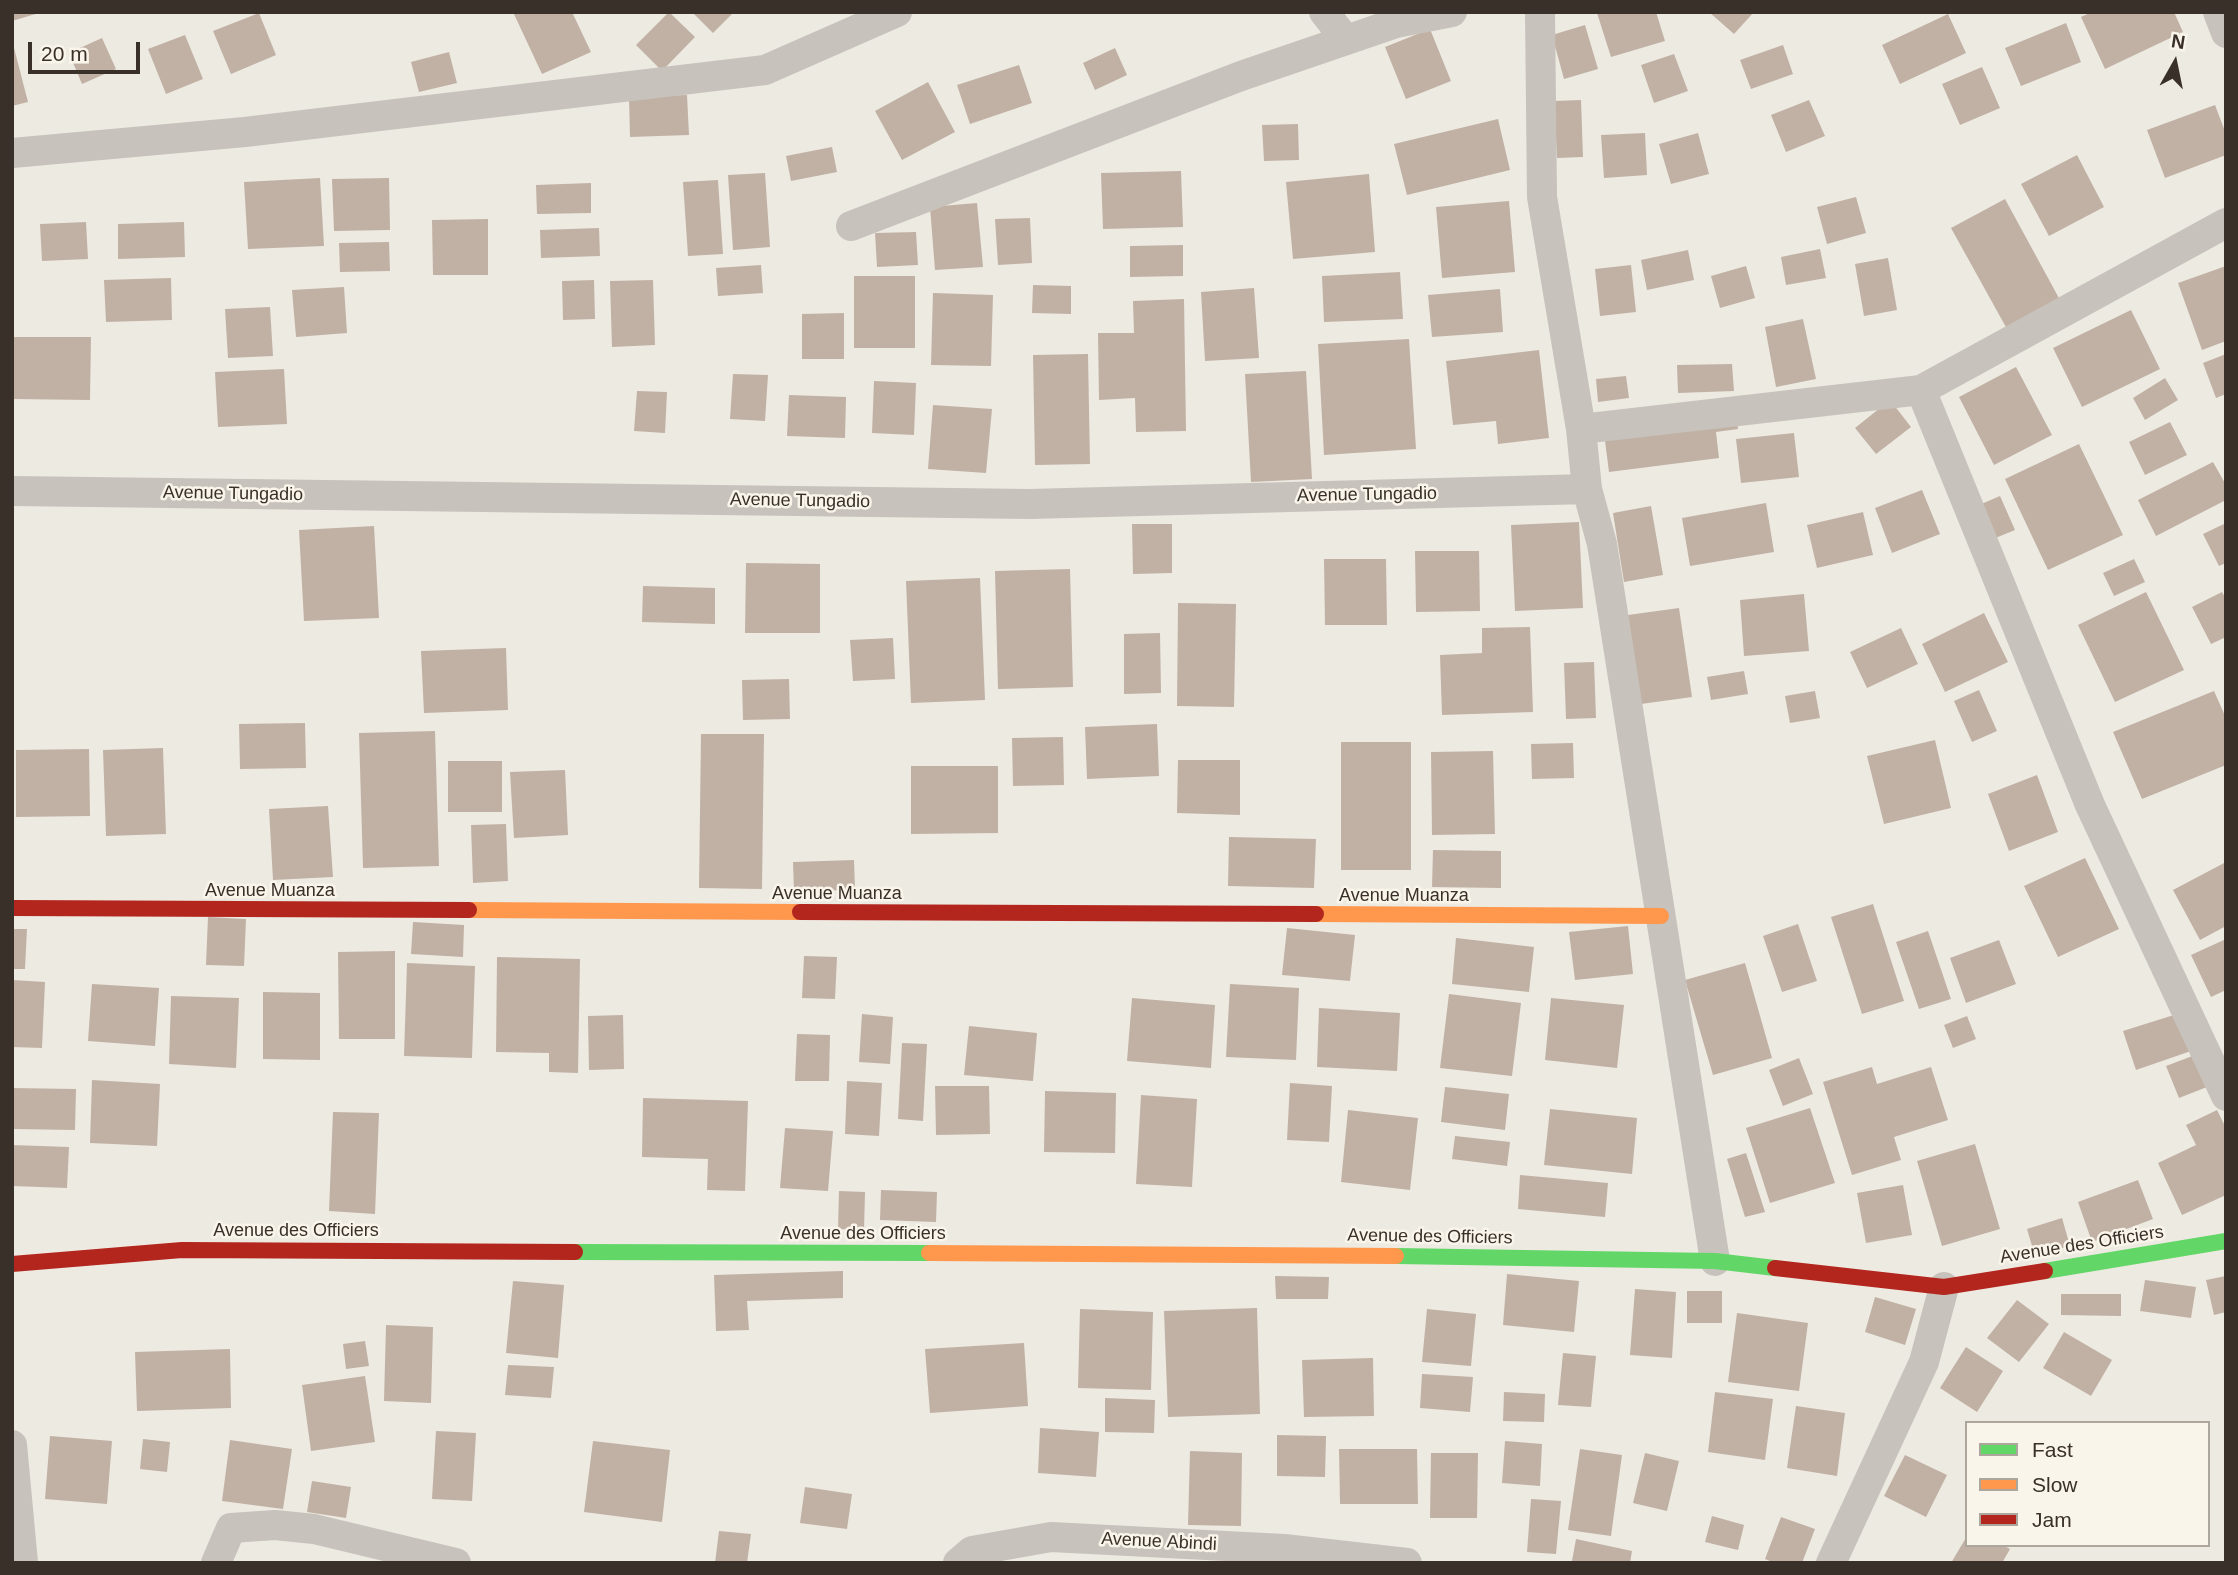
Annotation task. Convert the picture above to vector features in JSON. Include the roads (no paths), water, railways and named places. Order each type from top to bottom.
[{"type":"street","points":[[12,153],[245,132],[765,70],[897,12]]},
{"type":"street","points":[[1325,12],[1346,40]]},
{"type":"street","points":[[850,226],[1241,76],[1396,23],[1452,12]]},
{"type":"street","points":[[1540,12],[1542,197],[1581,429],[1587,489],[1602,544],[1715,1261]]},
{"type":"street","points":[[2218,12],[2226,33]]},
{"type":"street","points":[[1581,429],[1921,390],[2226,223]]},
{"type":"street","points":[[1921,390],[2091,806],[2226,1096]]},
{"type":"street","name":"Avenue Tungadio","points":[[12,491],[1030,504],[1587,489]]},
{"type":"street","name":"Avenue Muanza","points":[[12,908],[1661,916]]},
{"type":"street","name":"Avenue des Officiers","points":[[12,1264],[183,1250],[1331,1255],[1715,1261],[1944,1287],[2226,1241]]},
{"type":"street","points":[[1831,1563],[1924,1362],[1944,1287]]},
{"type":"street","points":[[12,1445],[23,1563]]},
{"type":"street","points":[[216,1563],[231,1528],[275,1525],[314,1529],[456,1563]]},
{"type":"street","name":"Avenue Abindi","points":[[958,1563],[972,1551],[1051,1537],[1284,1549],[1408,1563]]}]
